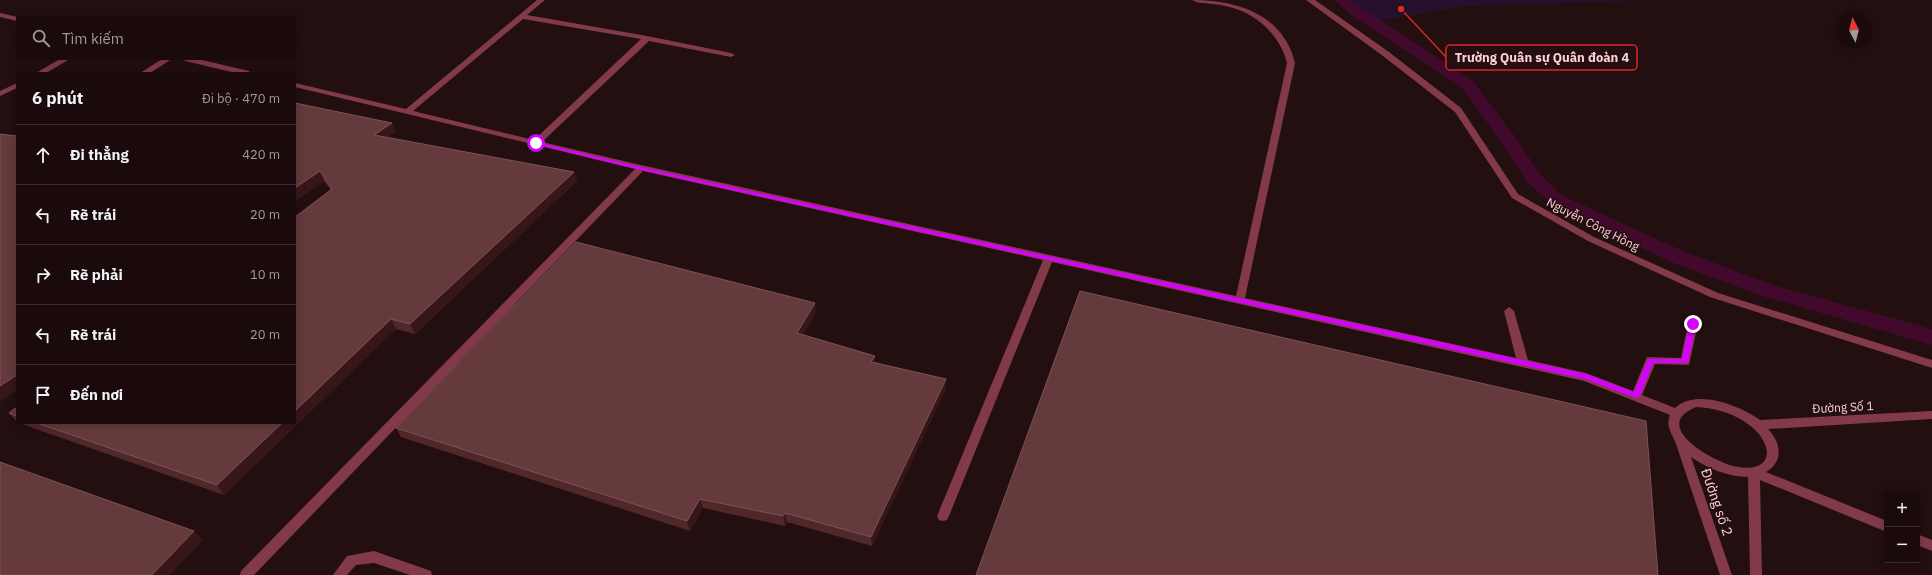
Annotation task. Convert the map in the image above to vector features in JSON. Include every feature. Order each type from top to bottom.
[{"type":"street","points":[[407,112],[541,0]]},
{"type":"street","points":[[1196,0],[1241,8],[1257,15],[1273,30],[1285,47],[1291,62],[1288,85],[1240,300]]},
{"type":"street","name":"Nguyễn Công Hồng","points":[[1310,0],[1386,54],[1458,110],[1515,196],[1591,239],[1714,295],[1932,364]]},
{"type":"street","points":[[0,15],[16,19]]},
{"type":"street","points":[[521,16],[647,38],[731,55]]},
{"type":"street","points":[[536,143],[647,38]]},
{"type":"street","points":[[42,72],[64,60]]},
{"type":"street","points":[[146,72],[166,60]]},
{"type":"street","points":[[192,60],[242,72]]},
{"type":"street","points":[[296,85],[641,168],[1049,257],[1586,377],[1675,412],[1683,406],[1694,403],[1709,403],[1726,407],[1742,415],[1756,425],[1766,434],[1772,444],[1774,454],[1771,462],[1754,472]]},
{"type":"street","points":[[0,94],[16,86]]},
{"type":"street","points":[[246,575],[641,168]]},
{"type":"street","points":[[943,516],[1049,257]]},
{"type":"street","points":[[1509,311],[1522,362]]},
{"type":"street","points":[[1636,396],[1651,360],[1685,362],[1693,324]]},
{"type":"street","name":"Đường số 2","points":[[1675,412],[1672,420],[1674,429],[1679,438],[1726,575]]},
{"type":"street","name":"Đường Số 1","points":[[1756,425],[1932,415]]},
{"type":"street","points":[[1679,438],[1690,450],[1716,465],[1738,472],[1754,472],[1884,526]]},
{"type":"street","points":[[1754,472],[1756,575]]},
{"type":"street","points":[[1920,541],[1932,546]]},
{"type":"street","points":[[339,575],[352,560],[374,556],[426,575]]},
{"type":"shaded area","points":[[1346,0],[1660,0],[1467,6],[1375,21]]},
{"type":"building","points":[[296,103],[392,123],[374,135],[574,172],[410,324],[391,319],[296,410],[296,216],[332,189],[320,171],[296,187]]},
{"type":"building","points":[[0,134],[16,136],[16,376],[0,386]]},
{"type":"building","points":[[576,242],[815,303],[797,333],[875,356],[871,362],[946,379],[871,537],[785,513],[783,516],[700,499],[687,521],[396,428]]},
{"type":"building","points":[[1080,291],[1646,421],[1658,575],[976,575]]},
{"type":"building","points":[[16,408],[16,416],[9,413]]},
{"type":"building","points":[[40,424],[281,424],[217,485]]},
{"type":"building","points":[[0,462],[194,531],[152,575],[0,575]]},
{"type":"waterway","points":[[1341,0],[1356,12],[1467,84],[1510,142],[1533,178],[1557,200],[1678,257],[1769,291],[1932,337]]},
{"type":"place","name":"Trường Quân sự Quân đoàn 4","points":[[1401,9]]},
{"type":"route","points":[[536,143],[641,168],[1586,377],[1636,396],[1651,360],[1685,362],[1693,324]]}]
